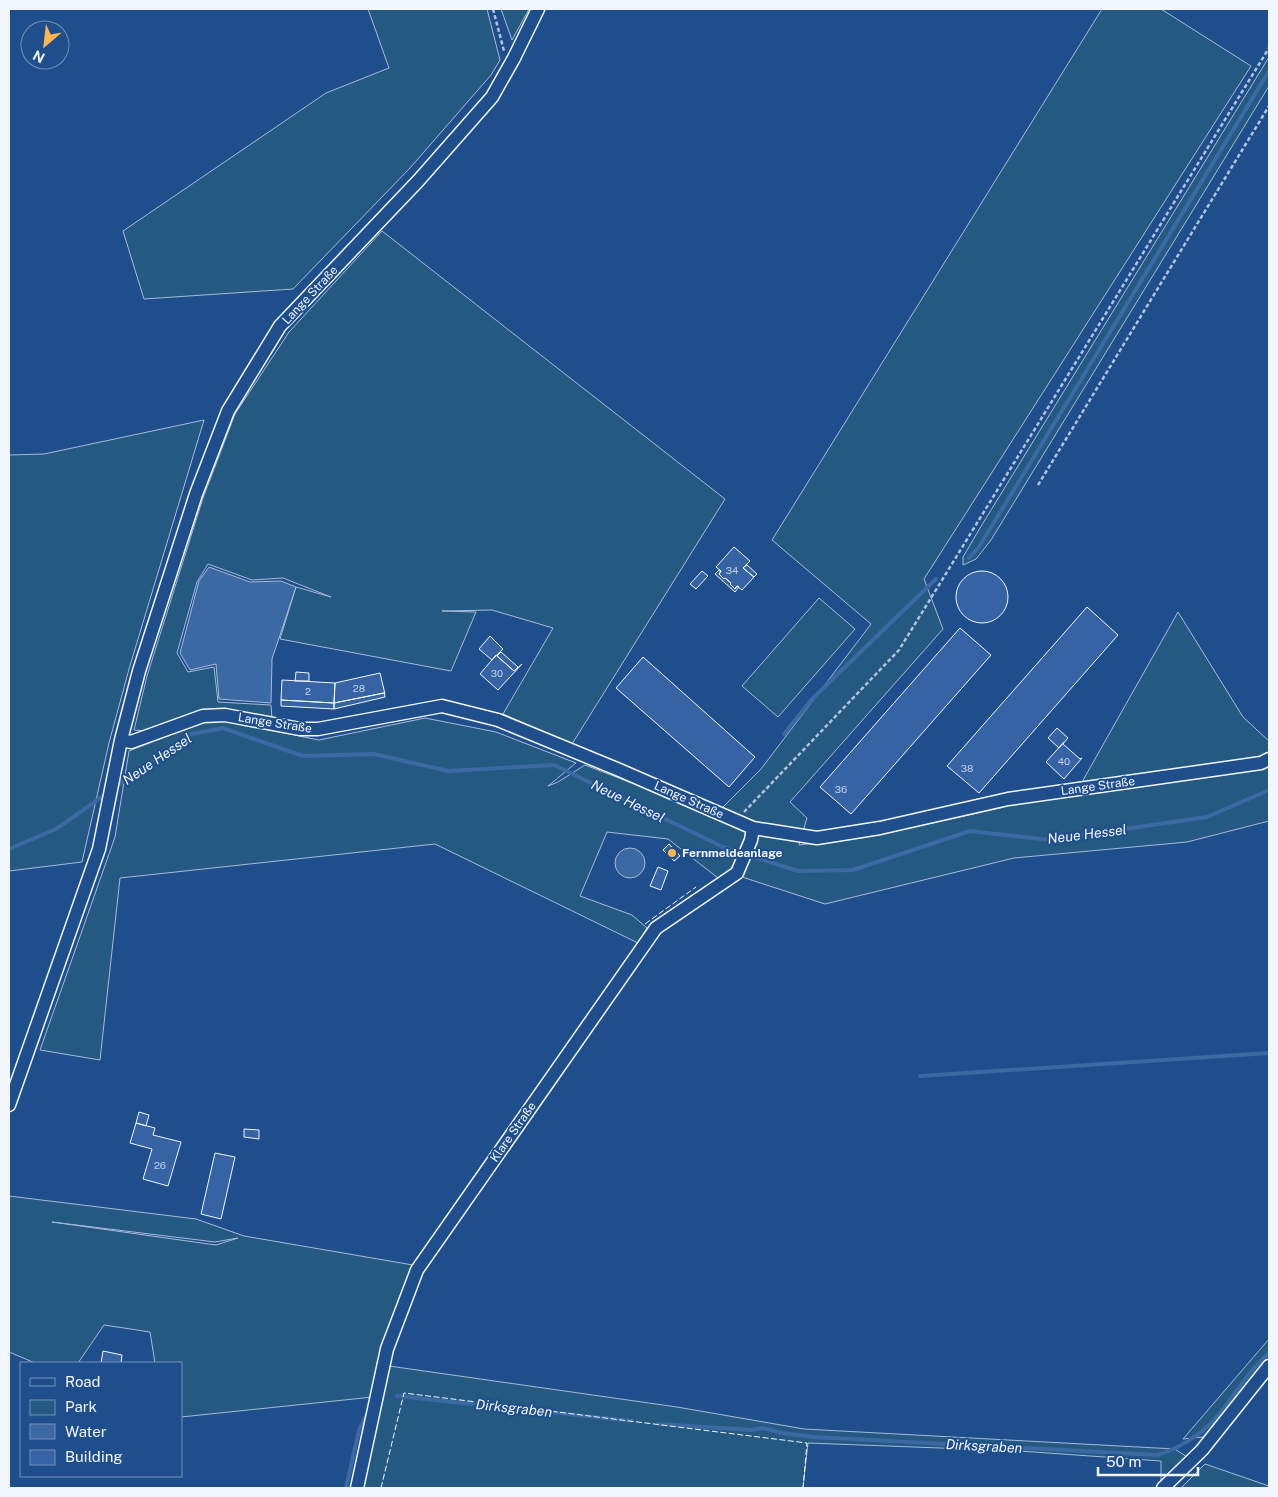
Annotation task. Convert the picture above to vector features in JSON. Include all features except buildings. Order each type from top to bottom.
[{"type":"street","name":"Lange Straße","points":[[9,1105],[99,849],[121,740],[139,671],[193,503],[228,411],[280,326],[418,181],[492,97],[538,9]]},
{"type":"street","name":"Lange Straße","points":[[121,740],[130,742],[203,716],[225,715],[300,729],[318,729],[442,706],[498,720],[617,769],[736,820],[752,834],[817,838],[880,828],[1008,799],[1252,764],[1269,759]]},
{"type":"street","name":"Klare Straße","points":[[357,1488],[387,1349],[417,1270],[656,928],[737,873],[752,834]]},
{"type":"street","points":[[1163,1488],[1202,1450],[1269,1366]]},
{"type":"path","points":[[493,9],[505,55],[514,58]]},
{"type":"path","points":[[736,820],[899,650],[1269,48]]},
{"type":"path","points":[[1038,485],[1269,106]]},
{"type":"green space","points":[[368,9],[487,9],[500,60],[491,75],[410,168],[293,289],[144,299],[123,231],[326,93],[389,68]]},
{"type":"green space","points":[[501,9],[529,9],[512,40]]},
{"type":"green space","points":[[1102,9],[1161,9],[1251,66],[924,579],[943,629],[790,802],[807,818],[799,845],[887,833],[1000,808],[1082,782],[1178,612],[1243,717],[1269,741],[1269,821],[1187,842],[1014,858],[825,904],[742,877],[730,871],[718,878],[668,839],[607,832],[580,896],[632,915],[647,928],[638,943],[435,844],[120,878],[100,1060],[40,1050],[115,837],[129,751],[201,723],[224,721],[319,740],[425,718],[496,732],[576,763],[548,786],[585,765],[715,815],[761,769],[871,624],[772,540]]},
{"type":"green space","points":[[1269,57],[1269,86],[991,540],[976,559],[963,565],[963,557],[980,528]]},
{"type":"green space","points":[[382,231],[725,499],[572,744],[503,714],[553,628],[492,610],[442,611],[476,612],[451,671],[280,639],[296,587],[331,597],[283,578],[252,580],[208,564],[197,582],[177,653],[188,672],[214,667],[218,702],[271,705],[272,719],[227,711],[203,710],[144,731],[134,730],[147,676],[203,498],[235,414],[289,332]]},
{"type":"green space","points":[[204,420],[129,669],[109,743],[82,862],[9,871],[9,455],[44,454]]},
{"type":"green space","points":[[819,598],[855,629],[778,717],[742,686]]},
{"type":"green space","points":[[9,1196],[196,1219],[244,1236],[413,1265],[373,1397],[182,1417],[182,1362],[155,1362],[150,1332],[104,1325],[79,1362],[33,1362],[9,1352]],"holes":[[[52,1222],[215,1242],[238,1238],[216,1245]]]},
{"type":"green space","points":[[1269,1339],[1269,1360],[1204,1437],[1183,1439]]},
{"type":"green space","points":[[389,1366],[677,1407],[804,1429],[1175,1449],[1187,1457],[1161,1483],[1161,1461],[1019,1451],[808,1443],[803,1488],[363,1488]]},
{"type":"green space","points":[[1205,1464],[1269,1486],[1269,1488],[1181,1488]]},
{"type":"water","points":[[209,567],[250,582],[281,581],[296,587],[272,659],[271,703],[219,699],[216,664],[190,670],[180,653],[199,581]]},
{"type":"water","points":[[630,848],[641,852],[645,863],[641,874],[630,878],[619,874],[615,863],[619,852]]},
{"type":"waterway","points":[[969,558],[979,547],[1269,71]]},
{"type":"waterway","points":[[784,734],[813,698],[936,579]]},
{"type":"waterway","name":"Neue Hessel","points":[[114,788],[192,734],[223,728],[303,756],[374,754],[448,771],[554,765],[723,847],[798,871],[853,870],[970,831],[1049,840],[1207,817],[1269,790]]},
{"type":"waterway","name":"Neue Hessel","points":[[9,849],[56,829],[106,794]]},
{"type":"waterway","points":[[920,1076],[1269,1053]]},
{"type":"waterway","name":"Dirksgraben","points":[[658,1424],[751,1430],[762,1428],[813,1437],[1157,1455],[1184,1444],[1207,1427],[1252,1370],[1269,1353]]},
{"type":"waterway","name":"Dirksgraben","points":[[397,1396],[632,1421]]},
{"type":"waterway","name":"Dirksgraben","points":[[346,1488],[359,1430],[367,1414]]},
{"type":"fence","points":[[645,924],[696,887]]},
{"type":"fence","points":[[381,1488],[404,1393],[807,1443],[803,1488]]},
{"type":"place","name":"Fernmeldeanlage","points":[[672,853]]}]
